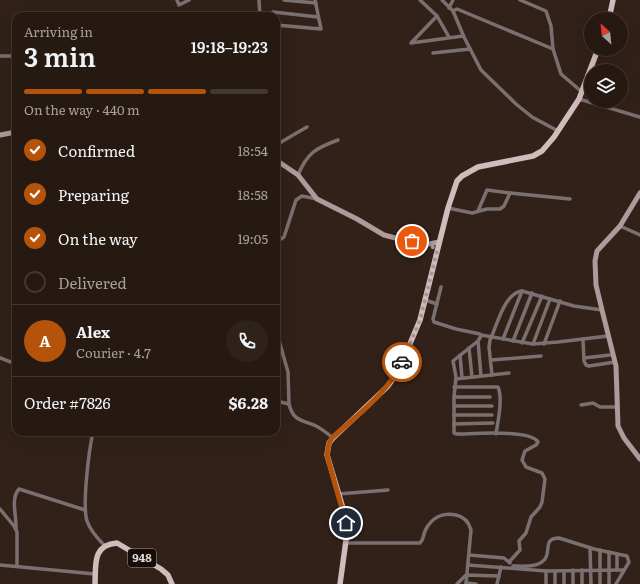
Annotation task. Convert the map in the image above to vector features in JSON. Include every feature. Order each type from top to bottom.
[{"type":"main road","points":[[610,12],[613,0]]},
{"type":"main road","points":[[340,584],[346,543],[345,519],[327,455],[329,443],[332,438],[387,387],[393,379],[420,320],[448,208],[457,181],[470,170],[482,166],[533,156],[542,151],[558,131],[579,99],[595,56]]},
{"type":"main road","name":"948","points":[[105,546],[117,543],[122,545],[161,569],[168,576],[172,584]]},
{"type":"main road","points":[[95,584],[97,555],[105,546]]},
{"type":"street","points":[[177,0],[179,5],[190,0]]},
{"type":"street","points":[[259,0],[260,12]]},
{"type":"street","points":[[280,25],[321,29],[316,2],[284,0]]},
{"type":"street","points":[[420,0],[437,16],[449,37]]},
{"type":"street","points":[[442,0],[453,11],[463,36],[481,70],[516,104],[532,117],[558,131]]},
{"type":"street","points":[[449,8],[453,0]]},
{"type":"street","points":[[520,0],[546,11],[551,26],[553,48],[561,74],[582,92]]},
{"type":"street","points":[[453,11],[457,9],[553,48]]},
{"type":"street","points":[[280,13],[318,17]]},
{"type":"street","points":[[437,16],[411,43],[463,36]]},
{"type":"street","points":[[433,53],[470,49]]},
{"type":"street","points":[[0,56],[12,56]]},
{"type":"street","points":[[579,99],[640,117]]},
{"type":"street","points":[[280,144],[307,127]]},
{"type":"street","points":[[0,135],[12,133]]},
{"type":"street","points":[[298,175],[303,163],[309,156],[317,149],[338,140]]},
{"type":"street","points":[[280,163],[298,175],[317,199]]},
{"type":"street","points":[[478,212],[487,190],[570,199]]},
{"type":"street","points":[[448,208],[466,213],[503,208],[510,193]]},
{"type":"street","points":[[640,193],[620,226],[600,247],[596,255],[596,277],[617,375],[619,430],[640,459]]},
{"type":"street","points":[[280,239],[284,237],[296,200],[302,196],[317,199],[358,219],[384,235],[429,244],[439,242]]},
{"type":"street","points":[[620,226],[640,235]]},
{"type":"street","points":[[429,244],[437,251]]},
{"type":"street","points":[[442,286],[433,319],[435,323],[481,335],[533,344],[608,336]]},
{"type":"street","points":[[492,375],[490,344],[492,337],[507,300],[516,293],[522,291],[574,306],[602,310]]},
{"type":"street","points":[[503,339],[522,291]]},
{"type":"street","points":[[512,341],[532,294]]},
{"type":"street","points":[[522,343],[542,296]]},
{"type":"street","points":[[533,344],[550,299]]},
{"type":"street","points":[[425,300],[437,304]]},
{"type":"street","points":[[544,344],[560,301]]},
{"type":"street","points":[[481,335],[481,338],[478,341],[453,362],[456,379],[454,387],[454,432],[457,434],[522,434],[536,439],[538,443],[525,451],[522,460],[526,467],[542,473],[545,479],[540,507],[531,517],[526,533],[520,541],[520,550],[509,562]]},
{"type":"street","points":[[582,339],[584,358],[587,366],[613,362]]},
{"type":"street","points":[[478,341],[481,376]]},
{"type":"street","points":[[280,344],[288,372],[290,409],[296,419],[319,428],[332,438]]},
{"type":"street","points":[[470,348],[472,377]]},
{"type":"street","points":[[584,358],[611,352]]},
{"type":"street","points":[[460,355],[462,378]]},
{"type":"street","points":[[490,360],[541,356]]},
{"type":"street","points":[[0,358],[12,362]]},
{"type":"street","points":[[456,379],[509,373]]},
{"type":"street","points":[[454,387],[498,388],[499,407],[496,434]]},
{"type":"street","points":[[454,397],[490,397]]},
{"type":"street","points":[[280,402],[289,404]]},
{"type":"street","points":[[581,405],[593,403],[600,407],[617,407]]},
{"type":"street","points":[[454,406],[492,406]]},
{"type":"street","points":[[454,415],[492,415]]},
{"type":"street","points":[[454,424],[493,423]]},
{"type":"street","points":[[92,436],[87,472],[85,510],[88,523],[105,546]]},
{"type":"street","points":[[17,566],[17,521],[15,502],[16,492],[19,489],[85,510]]},
{"type":"street","points":[[338,494],[388,490]]},
{"type":"street","points":[[0,509],[16,529]]},
{"type":"street","points":[[346,543],[420,543],[423,540],[426,529],[434,518],[441,515],[454,514],[465,519],[470,526],[472,535],[466,584],[476,584]]},
{"type":"street","points":[[468,565],[501,567],[530,566],[542,562],[546,557],[549,544],[555,538],[559,538],[628,558],[628,562],[616,584]]},
{"type":"street","points":[[590,548],[591,584]]},
{"type":"street","points":[[600,550],[600,584]]},
{"type":"street","points":[[609,552],[609,584]]},
{"type":"street","points":[[617,554],[617,570]]},
{"type":"street","points":[[469,556],[504,558],[513,567],[546,571],[624,570]]},
{"type":"street","points":[[0,565],[95,574]]},
{"type":"street","points":[[497,584],[501,567]]},
{"type":"street","points":[[564,570],[564,584]]},
{"type":"street","points":[[573,570],[573,584]]},
{"type":"street","points":[[582,570],[582,584]]},
{"type":"street","points":[[546,571],[546,584]]},
{"type":"street","points":[[555,571],[555,584]]},
{"type":"street","points":[[457,584],[466,575],[499,576]]},
{"type":"way so far","points":[[402,362],[420,320],[437,251],[429,244],[412,241]]},
{"type":"route","points":[[346,523],[345,515],[328,463],[327,449],[329,443],[332,438],[387,387],[398,372],[402,362]]}]
